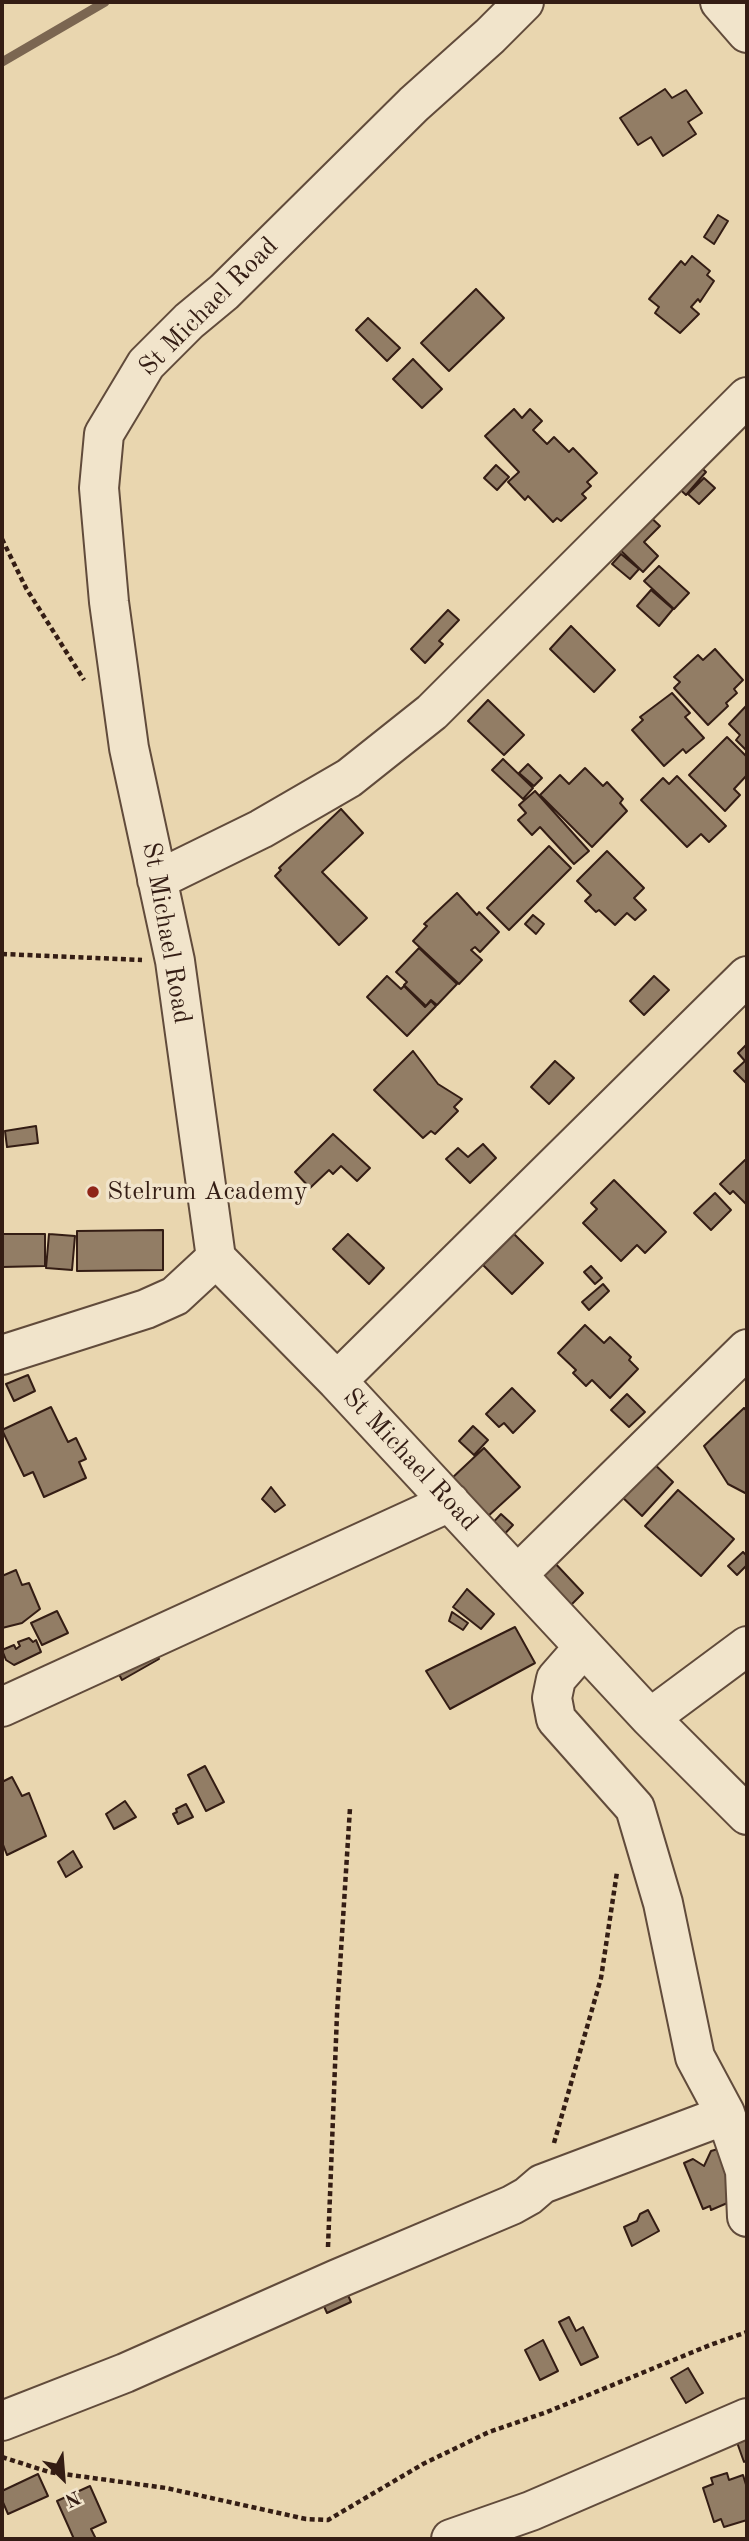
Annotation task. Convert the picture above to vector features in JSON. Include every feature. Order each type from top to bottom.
[{"type":"street","name":"St Michael Road","points":[[524,2],[492,19],[414,104],[146,364],[104,434],[99,488],[110,602],[129,748],[175,961],[216,1258],[337,1381],[583,1648],[747,1815]]},
{"type":"street","points":[[720,2],[747,33]]},
{"type":"street","points":[[157,880],[261,828],[349,778],[432,712],[747,397]]},
{"type":"street","points":[[337,1381],[747,976]]},
{"type":"street","points":[[2,1355],[146,1309],[175,1296],[216,1258]]},
{"type":"street","points":[[517,1575],[747,1349]]},
{"type":"street","points":[[2,1707],[450,1502]]},
{"type":"street","points":[[650,1718],[747,1646]]},
{"type":"street","points":[[583,1648],[556,1679],[552,1698],[556,1719],[635,1808],[663,1902],[695,2057],[725,2113],[745,2171],[747,2217]]},
{"type":"street","points":[[2,2421],[125,2372],[512,2205],[542,2184],[725,2113]]},
{"type":"street","points":[[451,2539],[531,2511],[747,2418]]},
{"type":"path","points":[[2,539],[26,589],[90,689]]},
{"type":"path","points":[[2,954],[175,961]]},
{"type":"path","points":[[337,2279],[328,2259],[337,2014],[350,1808]]},
{"type":"path","points":[[542,2184],[601,1978],[617,1870]]},
{"type":"path","points":[[2,2457],[48,2472],[166,2488],[306,2519],[328,2520],[423,2463],[489,2432],[547,2412],[747,2332]]},
{"type":"building","points":[[665,89],[672,98],[686,90],[702,113],[688,122],[696,134],[663,156],[651,137],[638,145],[620,118]]},
{"type":"building","points":[[718,215],[728,221],[714,244],[704,237]]},
{"type":"building","points":[[692,256],[710,271],[707,275],[714,281],[700,302],[698,299],[691,307],[699,314],[680,333],[655,313],[659,307],[649,299],[681,261],[685,265]]},
{"type":"building","points":[[476,289],[504,318],[449,371],[421,343]]},
{"type":"building","points":[[368,318],[400,348],[387,361],[356,330]]},
{"type":"building","points":[[413,359],[442,389],[422,408],[393,379]]},
{"type":"building","points":[[514,409],[522,418],[530,409],[542,421],[533,430],[547,444],[554,437],[569,452],[573,448],[597,473],[587,482],[591,486],[582,494],[586,498],[561,521],[557,518],[553,522],[528,496],[525,500],[508,482],[519,472],[485,436]]},
{"type":"building","points":[[693,460],[706,472],[686,495],[673,483]]},
{"type":"building","points":[[496,465],[509,477],[497,490],[484,478]]},
{"type":"building","points":[[704,478],[715,488],[699,504],[688,494]]},
{"type":"building","points":[[646,513],[660,526],[644,542],[658,556],[643,572],[615,545]]},
{"type":"building","points":[[621,554],[639,569],[630,579],[612,564]]},
{"type":"building","points":[[659,566],[689,593],[674,609],[644,581]]},
{"type":"building","points":[[651,590],[673,609],[659,626],[637,606]]},
{"type":"building","points":[[448,610],[459,620],[439,641],[443,644],[425,663],[411,649]]},
{"type":"building","points":[[571,626],[615,670],[594,692],[550,649]]},
{"type":"building","points":[[715,649],[743,680],[734,689],[737,693],[726,703],[728,706],[708,725],[674,688],[680,682],[674,677],[698,655],[703,660]]},
{"type":"building","points":[[672,693],[690,713],[685,717],[704,738],[686,753],[683,749],[664,766],[632,730],[643,720],[640,717]]},
{"type":"building","points":[[488,700],[524,735],[504,755],[468,721]]},
{"type":"building","points":[[747,705],[747,751],[736,740],[740,735],[729,724]]},
{"type":"building","points":[[727,737],[747,757],[747,775],[734,789],[740,795],[725,811],[689,775]]},
{"type":"building","points":[[503,759],[533,788],[523,799],[492,770]]},
{"type":"building","points":[[528,764],[542,778],[534,786],[519,773]]},
{"type":"building","points":[[585,768],[603,786],[607,782],[623,799],[620,803],[627,811],[592,847],[540,795],[560,775],[569,784]]},
{"type":"building","points":[[677,776],[726,826],[709,842],[701,834],[687,847],[641,800],[663,778],[669,784]]},
{"type":"building","points":[[535,791],[589,851],[574,864],[540,827],[532,835],[518,820],[526,813],[519,805]]},
{"type":"building","points":[[341,809],[363,833],[322,872],[367,918],[339,945],[275,876],[281,870],[279,868]]},
{"type":"building","points":[[549,846],[571,868],[509,930],[487,908]]},
{"type":"building","points":[[607,851],[644,888],[634,898],[646,910],[635,920],[627,913],[615,925],[585,901],[591,895],[577,881]]},
{"type":"building","points":[[457,893],[477,915],[479,912],[499,932],[480,952],[475,947],[471,950],[482,960],[459,984],[413,941],[427,926],[424,924]]},
{"type":"building","points":[[533,915],[544,924],[536,934],[525,924]]},
{"type":"building","points":[[419,948],[457,984],[437,1005],[431,1000],[426,1006],[404,985],[407,982],[396,972]]},
{"type":"building","points":[[387,976],[401,989],[404,986],[425,1007],[431,1001],[436,1006],[407,1036],[367,997]]},
{"type":"building","points":[[654,976],[669,990],[644,1015],[630,1001]]},
{"type":"building","points":[[747,1044],[747,1084],[734,1071],[745,1061],[738,1053]]},
{"type":"building","points":[[413,1051],[438,1084],[462,1099],[454,1107],[458,1111],[435,1134],[431,1131],[423,1138],[374,1090]]},
{"type":"building","points":[[555,1061],[574,1078],[549,1104],[531,1087]]},
{"type":"building","points":[[36,1126],[38,1143],[7,1147],[5,1131]]},
{"type":"building","points":[[333,1134],[370,1168],[357,1181],[341,1166],[333,1174],[329,1170],[310,1188],[295,1172]]},
{"type":"building","points":[[483,1144],[496,1158],[470,1183],[446,1159],[458,1148],[468,1157]]},
{"type":"building","points":[[745,1160],[747,1205],[733,1191],[730,1194],[720,1184]]},
{"type":"building","points":[[614,1180],[666,1232],[645,1253],[637,1245],[621,1261],[583,1223],[597,1209],[591,1203]]},
{"type":"building","points":[[715,1193],[731,1210],[711,1230],[694,1213]]},
{"type":"building","points":[[163,1230],[163,1270],[77,1271],[77,1231]]},
{"type":"building","points":[[2,1234],[45,1234],[45,1266],[2,1267]]},
{"type":"building","points":[[49,1234],[75,1236],[72,1270],[46,1268]]},
{"type":"building","points":[[348,1234],[384,1268],[369,1284],[333,1249]]},
{"type":"building","points":[[514,1234],[543,1263],[512,1294],[483,1265]]},
{"type":"building","points":[[591,1266],[602,1278],[595,1284],[584,1272]]},
{"type":"building","points":[[603,1284],[609,1291],[589,1310],[582,1302]]},
{"type":"building","points":[[585,1325],[604,1343],[610,1337],[631,1357],[629,1360],[638,1369],[610,1398],[592,1380],[586,1386],[573,1373],[576,1370],[558,1353]]},
{"type":"building","points":[[28,1375],[35,1391],[14,1401],[6,1384]]},
{"type":"building","points":[[512,1388],[535,1411],[513,1433],[504,1423],[499,1427],[486,1414]]},
{"type":"building","points":[[627,1394],[645,1412],[629,1427],[611,1410]]},
{"type":"building","points":[[51,1407],[68,1442],[76,1438],[86,1459],[79,1462],[86,1478],[44,1497],[33,1472],[24,1476],[2,1430]]},
{"type":"building","points":[[744,1408],[747,1411],[747,1494],[728,1484],[704,1446]]},
{"type":"building","points":[[473,1426],[488,1440],[474,1455],[459,1441]]},
{"type":"building","points":[[484,1448],[520,1487],[486,1518],[451,1479]]},
{"type":"building","points":[[650,1460],[673,1482],[642,1516],[619,1494]]},
{"type":"building","points":[[271,1487],[285,1505],[275,1512],[262,1499]]},
{"type":"building","points":[[678,1490],[734,1539],[701,1576],[645,1526]]},
{"type":"building","points":[[501,1514],[513,1525],[499,1540],[487,1529]]},
{"type":"building","points":[[743,1552],[747,1556],[747,1565],[737,1575],[728,1566]]},
{"type":"building","points":[[552,1560],[583,1593],[568,1608],[537,1575]]},
{"type":"building","points":[[16,1570],[22,1585],[29,1583],[40,1609],[22,1623],[2,1628],[2,1576]]},
{"type":"building","points":[[467,1589],[494,1614],[481,1629],[453,1607]]},
{"type":"building","points":[[57,1611],[68,1633],[42,1645],[31,1623]]},
{"type":"building","points":[[452,1612],[468,1623],[463,1630],[449,1621]]},
{"type":"building","points":[[515,1627],[535,1663],[450,1709],[426,1671]]},
{"type":"building","points":[[29,1638],[33,1642],[36,1640],[41,1652],[14,1665],[6,1660],[2,1650],[14,1645],[16,1649],[20,1646],[18,1642]]},
{"type":"building","points":[[149,1641],[159,1659],[122,1680],[112,1661]]},
{"type":"building","points":[[205,1766],[224,1802],[206,1811],[188,1775]]},
{"type":"building","points":[[12,1777],[22,1796],[29,1793],[46,1836],[7,1855],[2,1842],[2,1782]]},
{"type":"building","points":[[125,1801],[136,1817],[114,1829],[106,1814]]},
{"type":"building","points":[[186,1804],[193,1817],[178,1824],[173,1814],[177,1812],[176,1809]]},
{"type":"building","points":[[73,1851],[82,1867],[66,1877],[58,1862]]},
{"type":"building","points":[[718,2149],[733,2194],[732,2201],[711,2210],[710,2206],[703,2209],[684,2163],[693,2159],[704,2166],[711,2151]]},
{"type":"building","points":[[648,2210],[659,2231],[632,2246],[624,2227],[637,2221],[640,2214]]},
{"type":"building","points":[[343,2284],[351,2302],[327,2313],[319,2295]]},
{"type":"building","points":[[569,2317],[576,2331],[583,2327],[598,2357],[581,2365],[559,2322]]},
{"type":"building","points":[[543,2340],[558,2371],[540,2380],[525,2350]]},
{"type":"building","points":[[688,2368],[703,2393],[686,2403],[671,2378]]},
{"type":"building","points":[[747,2432],[747,2460],[744,2462],[734,2434]]},
{"type":"building","points":[[727,2473],[729,2480],[743,2475],[747,2488],[747,2520],[724,2527],[721,2519],[714,2522],[703,2488],[713,2484],[711,2478]]},
{"type":"building","points":[[38,2474],[48,2496],[8,2514],[2,2500],[2,2491]]},
{"type":"building","points":[[90,2486],[106,2522],[91,2529],[96,2539],[74,2539],[57,2501]]},
{"type":"waterway","points":[[2,62],[105,2]]},
{"type":"place","name":"Stelrum Academy","points":[[93,1192]]}]
